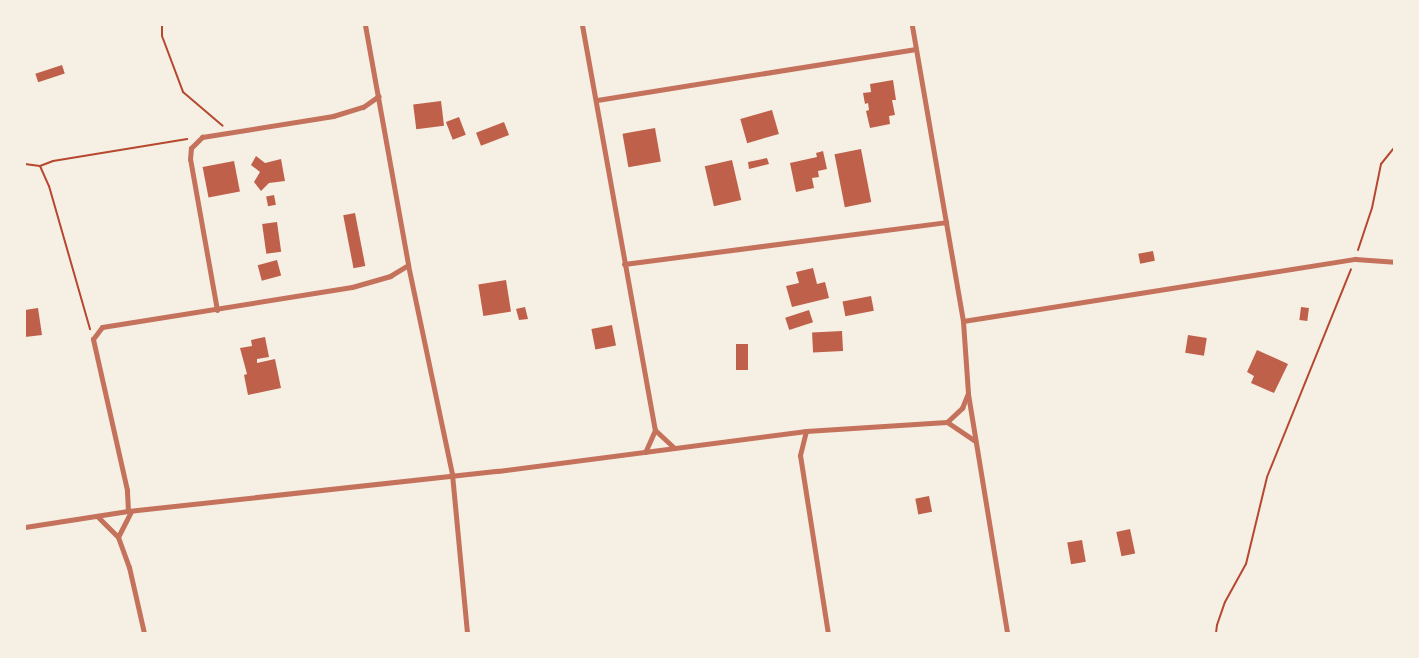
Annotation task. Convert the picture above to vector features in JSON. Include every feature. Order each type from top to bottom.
[{"type":"street","points":[[366,25],[408,265],[452,474],[466,633]]},
{"type":"street","points":[[582,25],[597,100],[654,430],[645,452]]},
{"type":"street","points":[[912,25],[963,321],[968,393],[974,440],[1007,633]]},
{"type":"street","points":[[597,100],[916,48]]},
{"type":"street","points":[[217,310],[190,159],[191,148],[202,137],[333,116],[363,107],[379,96]]},
{"type":"street","points":[[624,264],[946,222]]},
{"type":"street","points":[[963,321],[1355,259],[1394,262]]},
{"type":"street","points":[[118,537],[130,511],[93,339],[102,327],[352,287],[390,276],[408,265]]},
{"type":"street","points":[[947,422],[962,408],[968,393]]},
{"type":"street","points":[[25,527],[130,511],[298,495],[452,474],[498,471],[806,431],[947,422],[974,440]]},
{"type":"street","points":[[654,430],[674,448]]},
{"type":"street","points":[[806,431],[800,455],[828,633]]},
{"type":"street","points":[[98,517],[118,537],[129,567],[144,633]]},
{"type":"path","points":[[162,25],[162,36],[183,92],[230,132]]},
{"type":"path","points":[[25,164],[40,166],[53,161],[202,137]]},
{"type":"path","points":[[1216,633],[1216,625],[1225,602],[1246,564],[1268,477],[1355,259],[1372,208],[1381,164],[1394,148]]},
{"type":"path","points":[[40,166],[49,186],[93,339]]},
{"type":"building","points":[[62,65],[65,74],[38,82],[35,74]]},
{"type":"building","points":[[893,80],[896,100],[892,100],[895,115],[889,116],[890,124],[870,128],[866,111],[869,110],[868,103],[865,104],[863,93],[871,92],[870,84]]},
{"type":"building","points":[[441,101],[444,126],[416,129],[413,104]]},
{"type":"building","points":[[772,110],[779,134],[747,143],[740,119]]},
{"type":"building","points":[[459,117],[466,135],[453,140],[446,122]]},
{"type":"building","points":[[504,122],[509,135],[481,146],[476,133]]},
{"type":"building","points":[[655,128],[661,161],[628,167],[623,134]]},
{"type":"building","points":[[861,149],[871,202],[845,207],[834,154]]},
{"type":"building","points":[[823,151],[827,169],[818,171],[819,177],[812,178],[814,188],[796,192],[790,163],[817,157],[816,153]]},
{"type":"building","points":[[256,156],[265,163],[281,159],[285,181],[269,183],[261,191],[254,182],[260,172],[251,165]]},
{"type":"building","points":[[767,158],[769,164],[749,169],[748,162]]},
{"type":"building","points":[[732,160],[741,200],[714,206],[705,166]]},
{"type":"building","points":[[234,161],[240,191],[209,198],[203,167]]},
{"type":"building","points":[[274,195],[276,205],[268,206],[266,197]]},
{"type":"building","points":[[355,213],[365,266],[354,268],[343,215]]},
{"type":"building","points":[[277,222],[281,252],[266,254],[262,224]]},
{"type":"building","points":[[1153,251],[1155,261],[1140,264],[1138,254]]},
{"type":"building","points":[[277,260],[281,275],[262,281],[258,265]]},
{"type":"building","points":[[813,268],[817,284],[825,282],[829,298],[792,307],[786,286],[799,283],[796,272]]},
{"type":"building","points":[[506,280],[511,312],[483,316],[478,284]]},
{"type":"building","points":[[871,296],[874,311],[845,316],[843,302]]},
{"type":"building","points":[[525,307],[528,319],[519,320],[516,309]]},
{"type":"building","points":[[1301,307],[1309,308],[1307,321],[1299,320]]},
{"type":"building","points":[[38,308],[42,335],[25,337],[25,310]]},
{"type":"building","points":[[809,310],[813,322],[789,330],[785,318]]},
{"type":"building","points":[[612,325],[616,346],[595,350],[591,329]]},
{"type":"building","points":[[842,331],[843,351],[813,353],[812,333]]},
{"type":"building","points":[[1188,335],[1207,338],[1204,356],[1185,353]]},
{"type":"building","points":[[265,337],[269,357],[257,359],[257,363],[275,359],[281,388],[248,395],[244,375],[247,374],[240,348],[252,346],[251,340]]},
{"type":"building","points":[[736,344],[748,344],[748,370],[736,370]]},
{"type":"building","points":[[1257,350],[1288,364],[1274,393],[1251,383],[1254,376],[1247,372]]},
{"type":"building","points":[[929,496],[932,512],[918,514],[915,499]]},
{"type":"building","points":[[1130,529],[1135,553],[1122,556],[1116,532]]},
{"type":"building","points":[[1082,540],[1086,562],[1071,564],[1067,543]]}]
